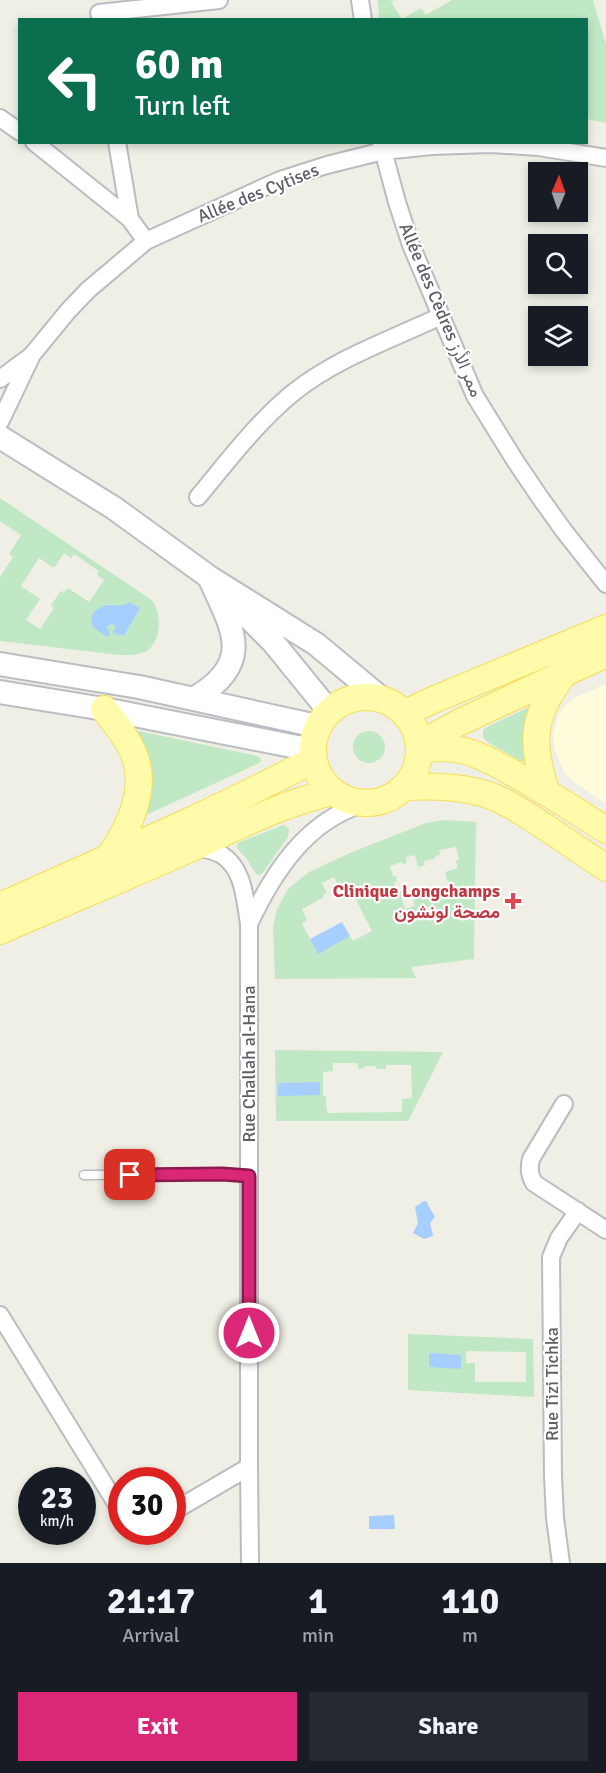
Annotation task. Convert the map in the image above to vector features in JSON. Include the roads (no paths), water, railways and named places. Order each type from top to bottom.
[{"type":"main road","points":[[0,437],[114,508],[208,577],[315,644],[382,699],[405,713],[415,728],[419,748],[417,766],[405,787],[393,797],[363,804],[346,800],[332,792],[319,778],[318,737],[273,642],[208,577]]},
{"type":"main road","points":[[195,698],[212,688],[225,673],[235,647],[227,618],[208,577]]},
{"type":"main road","points":[[405,713],[433,699],[606,628]]},
{"type":"main road","points":[[419,748],[458,723],[606,654]]},
{"type":"main road","points":[[0,663],[195,698],[318,737]]},
{"type":"main road","points":[[546,791],[537,755],[537,728],[546,700],[566,672]]},
{"type":"main road","points":[[0,692],[104,709],[318,737]]},
{"type":"main road","points":[[0,906],[268,784],[318,737],[341,702],[368,697],[382,699]]},
{"type":"main road","points":[[104,709],[122,731],[134,753],[138,779],[137,797],[130,821],[119,844],[108,858]]},
{"type":"main road","points":[[419,748],[442,747],[467,751],[546,791],[606,830]]},
{"type":"main road","points":[[405,787],[459,788],[477,791],[496,798],[514,807],[606,868]]},
{"type":"main road","points":[[0,931],[194,847],[278,807],[307,797],[332,792]]},
{"type":"street","points":[[99,11],[219,0]]},
{"type":"street","points":[[360,0],[363,18]]},
{"type":"street","points":[[0,118],[18,131]]},
{"type":"street","points":[[36,144],[130,219],[146,241]]},
{"type":"street","points":[[117,144],[130,219]]},
{"type":"street","name":"Allée des Cytises","points":[[0,422],[31,356],[68,310],[88,290],[146,241],[280,180],[382,147],[490,144],[539,147],[606,158]]},
{"type":"street","name":"Allée des Cèdres ممر الأرز","points":[[382,147],[411,245],[475,396],[527,479],[606,584]]},
{"type":"street","points":[[198,497],[257,427],[296,391],[348,359],[441,316]]},
{"type":"street","name":"Allée des Cytises","points":[[0,379],[31,356]]},
{"type":"street","points":[[249,924],[283,864],[302,842],[319,825],[336,814],[363,804]]},
{"type":"street","name":"Rue Challah al-Hana","points":[[194,847],[221,854],[237,870],[249,924],[250,1563]]},
{"type":"street","points":[[564,1104],[531,1159],[530,1176],[534,1183],[606,1230]]},
{"type":"street","name":"Rue Tizi Tichka","points":[[561,1563],[555,1518],[553,1476],[551,1257],[559,1238],[578,1211]]},
{"type":"street","points":[[0,1315],[108,1490]]},
{"type":"street","points":[[186,1504],[249,1467]]},
{"type":"lane","points":[[84,1175],[222,1174],[249,1176]]},
{"type":"water","points":[[130,602],[140,608],[124,636],[114,634],[116,627],[113,624],[107,626],[110,634],[108,637],[92,626],[91,616],[97,610],[107,605],[121,605]]},
{"type":"water","points":[[342,922],[350,936],[318,954],[310,939]]},
{"type":"water","points":[[320,1082],[320,1095],[278,1096],[278,1083]]},
{"type":"water","points":[[424,1201],[435,1217],[430,1223],[433,1236],[424,1239],[413,1233],[418,1223],[415,1207]]},
{"type":"water","points":[[429,1353],[461,1355],[461,1369],[429,1367]]},
{"type":"water","points":[[394,1515],[395,1529],[369,1529],[369,1516]]},
{"type":"place","name":"Clinique Longchamps مصحة لونشون","points":[[513,901]]}]
